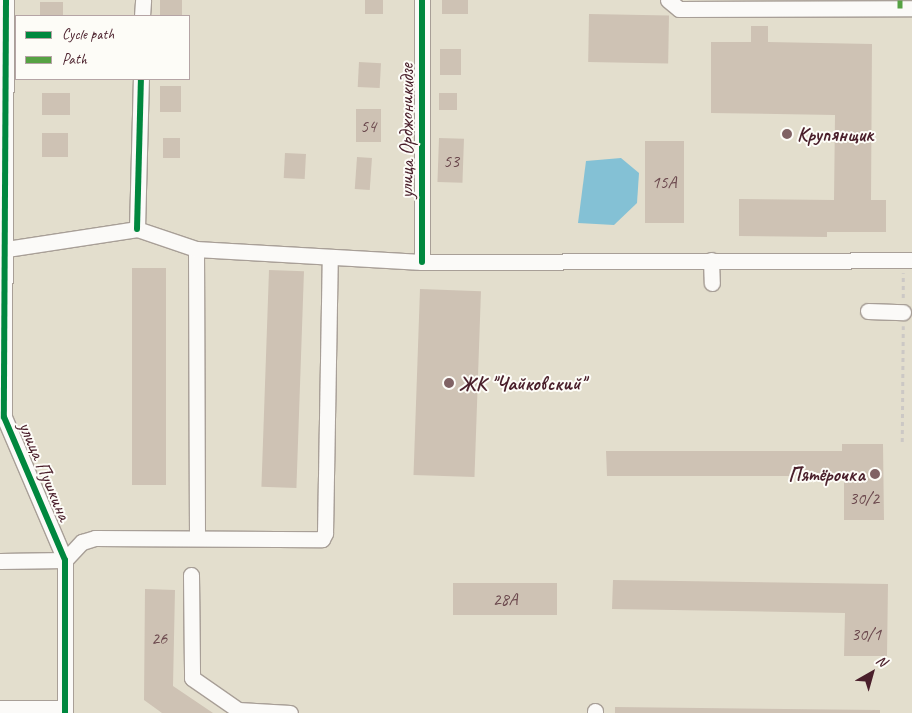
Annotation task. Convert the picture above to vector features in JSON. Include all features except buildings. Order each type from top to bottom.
[{"type":"street","name":"улица Пушкина","points":[[6,0],[2,417],[66,560],[65,710]]},
{"type":"street","points":[[142,15],[143,0]]},
{"type":"street","name":"улица Орджоникидзе","points":[[422,0],[422,262]]},
{"type":"street","points":[[668,0],[679,9],[912,8]]},
{"type":"street","points":[[137,229],[141,80]]},
{"type":"street","points":[[3,250],[137,229],[196,249],[422,262],[907,260]]},
{"type":"street","points":[[196,249],[197,537]]},
{"type":"street","points":[[0,561],[66,560],[82,542],[95,538],[322,539],[325,533],[330,257]]},
{"type":"street","points":[[711,260],[712,283]]},
{"type":"street","points":[[868,311],[903,312]]},
{"type":"street","points":[[191,575],[192,678],[238,710],[290,713]]},
{"type":"street","points":[[0,708],[65,710]]},
{"type":"path","points":[[902,442],[903,312],[907,260]]},
{"type":"water","points":[[621,158],[639,173],[637,203],[614,225],[578,223],[586,161]]},
{"type":"marked path","points":[[900,0],[900,8]]},
{"type":"cycle path","points":[[6,0],[4,417],[65,560],[65,713]]},
{"type":"cycle path","points":[[422,0],[422,262]]},
{"type":"cycle path","points":[[137,229],[141,80]]},
{"type":"place","name":"Крупянщик","points":[[787,134]]},
{"type":"place","name":"ЖК \"Чайковский\"","points":[[449,383]]},
{"type":"place","name":"Пятёрочка","points":[[875,474]]}]
